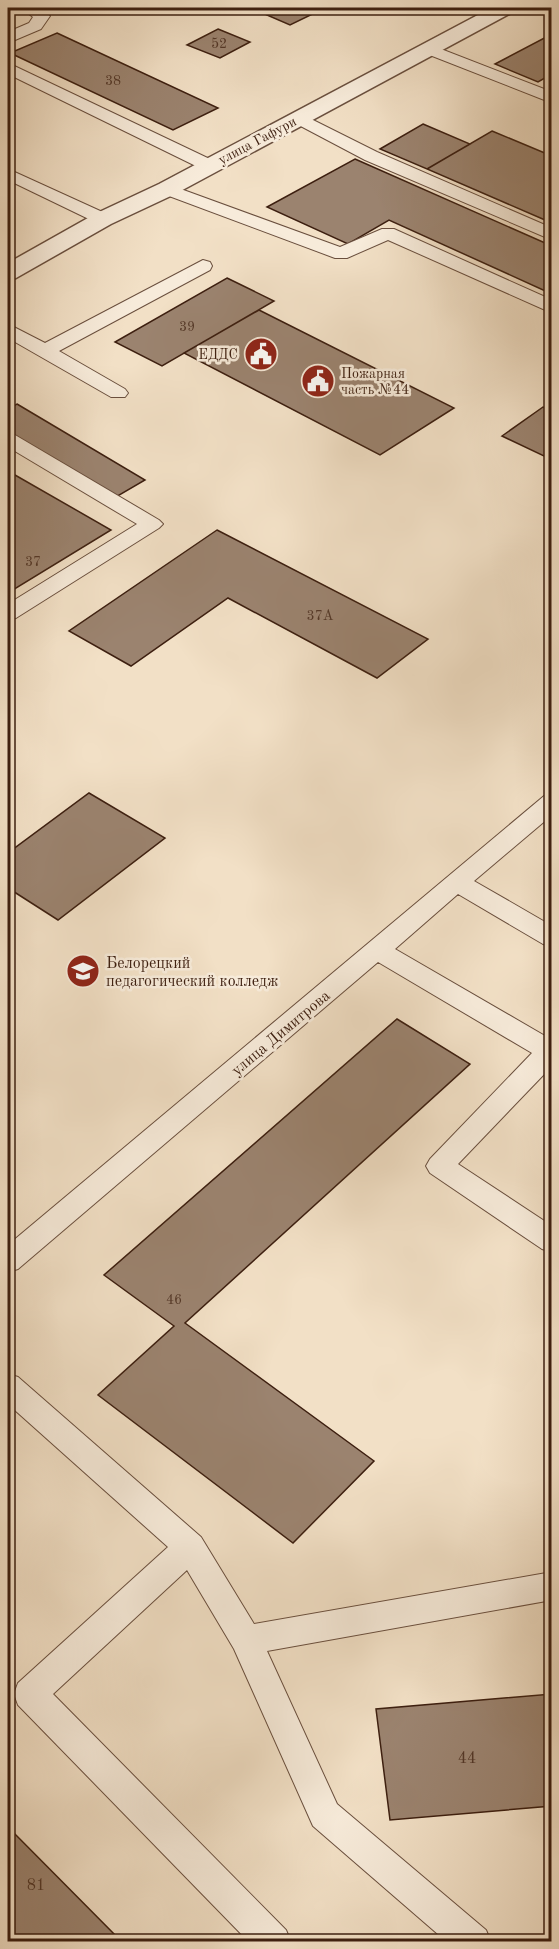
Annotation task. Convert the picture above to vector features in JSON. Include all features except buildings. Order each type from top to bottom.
[{"type":"street","name":"улица Гафури","points":[[8,273],[103,219],[167,189],[506,8]]},
{"type":"lane","points":[[8,38],[35,26],[42,16],[29,8]]},
{"type":"lane","points":[[428,49],[552,98]]},
{"type":"lane","points":[[8,68],[210,166]]},
{"type":"lane","points":[[299,118],[371,156],[552,235]]},
{"type":"lane","points":[[8,174],[103,219]]},
{"type":"lane","points":[[167,189],[341,254],[388,233],[552,308]]},
{"type":"lane","points":[[44,351],[203,266]]},
{"type":"lane","points":[[8,330],[118,393]]},
{"type":"lane","points":[[8,439],[152,524],[8,614]]},
{"type":"lane","name":"улица Димитрова","points":[[8,1261],[552,802]]},
{"type":"lane","points":[[456,882],[552,938]]},
{"type":"lane","points":[[376,950],[550,1051],[440,1166],[552,1241]]},
{"type":"lane","points":[[8,1386],[190,1547],[246,1640],[325,1815],[474,1941]]},
{"type":"lane","points":[[190,1547],[30,1694],[274,1941]]},
{"type":"lane","points":[[246,1640],[552,1586]]},
{"type":"place","name":"ЕДДС","points":[[261,354]]},
{"type":"place","name":"Пожарная часть №44","points":[[318,381]]},
{"type":"place","name":"Белорецкий педагогический колледж","points":[[83,971]]}]
